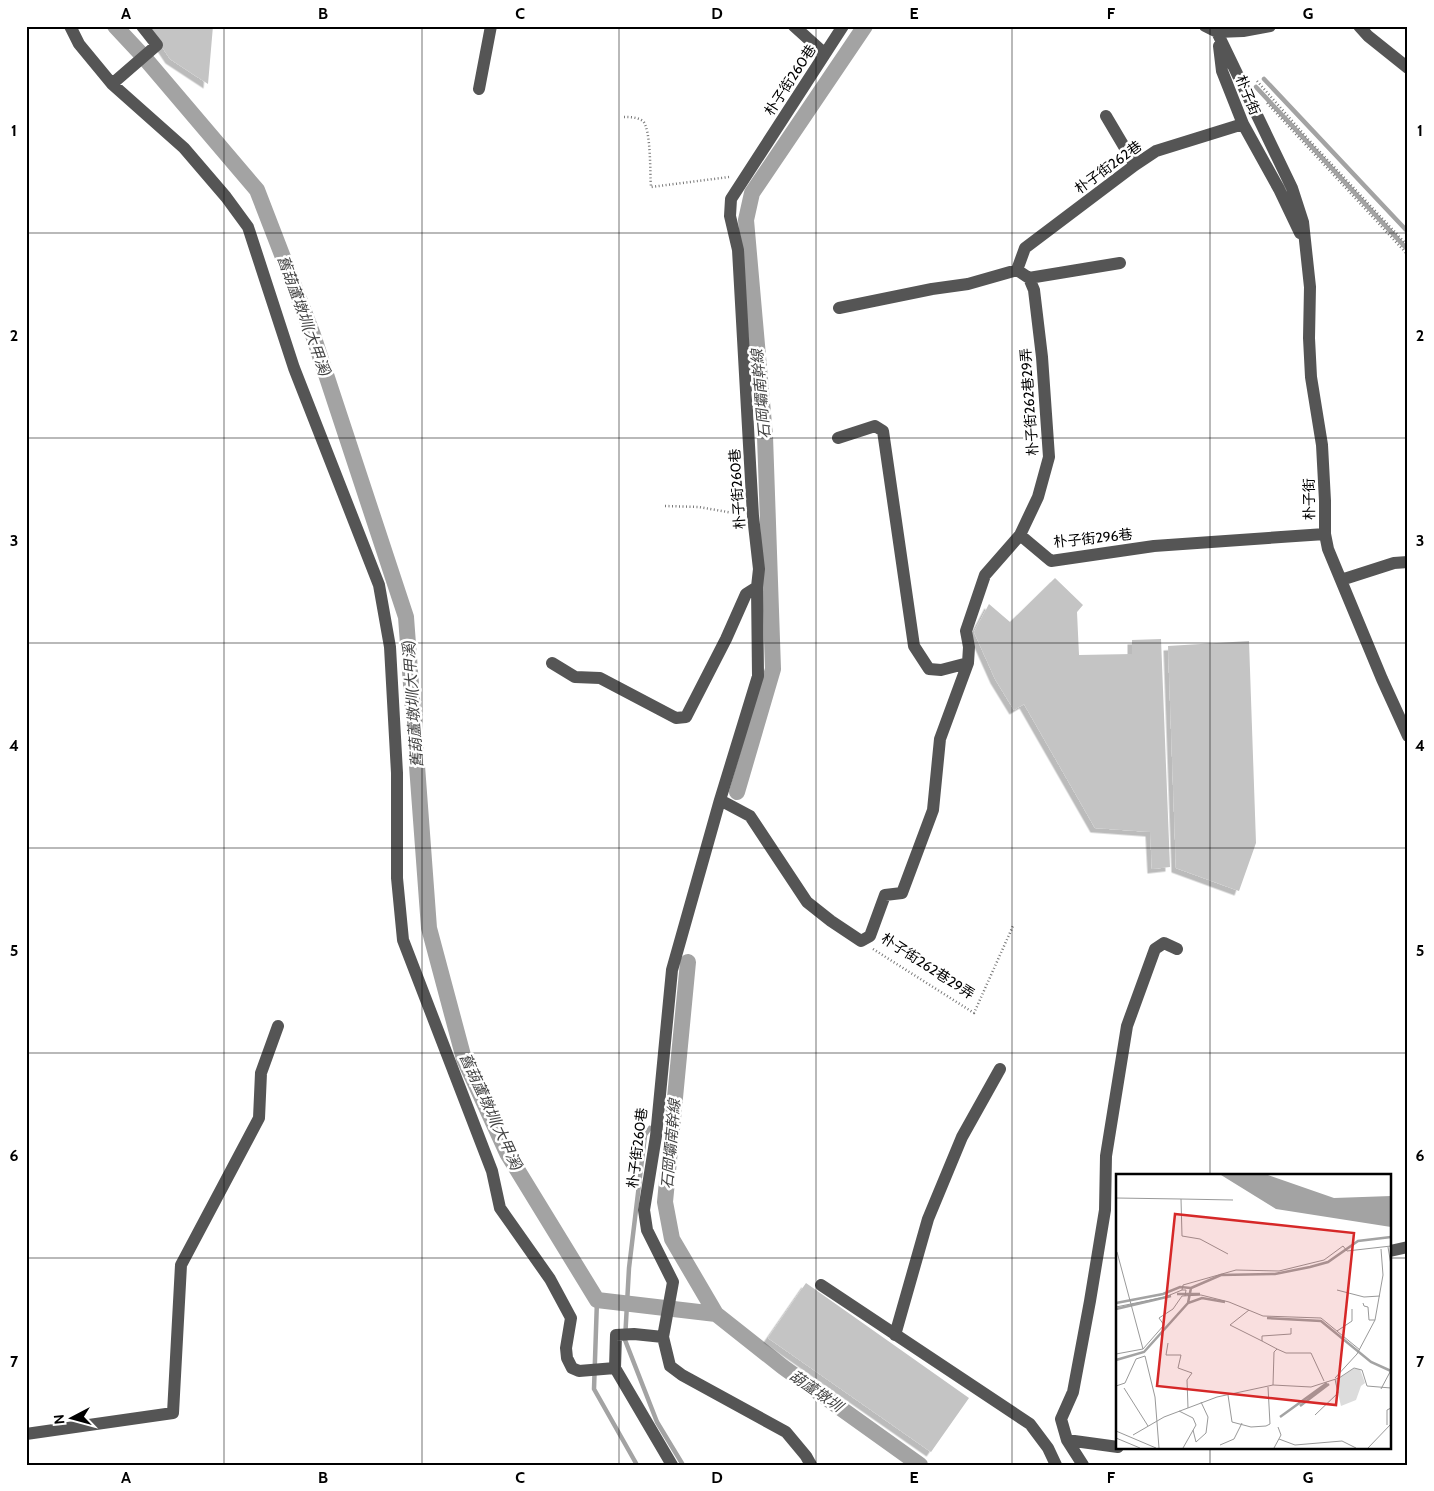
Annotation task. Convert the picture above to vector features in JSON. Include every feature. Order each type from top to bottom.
[{"type":"street","points":[[70,26],[79,44],[112,84],[184,148],[226,197],[248,227],[294,368],[379,585],[390,647],[397,772],[397,878],[403,940],[492,1171],[500,1208],[550,1280],[571,1318],[566,1348],[567,1358],[572,1368],[579,1371],[615,1368]]},
{"type":"street","points":[[112,84],[157,45],[142,26]]},
{"type":"street","points":[[479,89],[491,26]]},
{"type":"street","points":[[794,26],[825,54]]},
{"type":"street","name":"朴子街260巷","points":[[811,1465],[786,1432],[682,1375],[670,1366],[664,1337],[673,1282],[647,1230],[644,1210],[656,1136],[672,970],[720,800],[758,676],[757,587],[759,568],[753,516],[738,250],[730,216],[731,199],[844,26]]},
{"type":"street","points":[[1205,26],[1243,32],[1270,26]]},
{"type":"street","points":[[1359,26],[1368,36],[1408,68]]},
{"type":"street","name":"朴子街","points":[[1217,29],[1222,71],[1243,124],[1280,189],[1305,245]]},
{"type":"street","name":"朴子街","points":[[1217,29],[1292,188],[1303,222],[1310,287],[1309,338],[1311,377],[1322,445],[1325,534],[1328,549],[1408,736]]},
{"type":"street","points":[[1106,116],[1135,164]]},
{"type":"street","name":"朴子街262巷","points":[[1016,270],[1025,248],[1135,164],[1156,151],[1243,124]]},
{"type":"street","points":[[839,308],[932,289],[968,284],[1016,270],[1029,278],[1120,263]]},
{"type":"street","name":"朴子街262巷29弄","points":[[1020,534],[1038,497],[1049,458],[1042,357],[1034,290],[1029,278]]},
{"type":"street","points":[[838,438],[875,426],[883,431],[914,646],[929,669],[941,670],[968,663]]},
{"type":"street","points":[[720,800],[750,816],[807,902],[861,941],[870,936],[884,895],[902,893],[933,810],[940,739],[968,663],[969,647],[966,631],[985,575],[1020,534]]},
{"type":"street","name":"朴子街296巷","points":[[1020,534],[1051,561],[1154,546],[1325,534]]},
{"type":"street","points":[[1341,580],[1394,562],[1408,562]]},
{"type":"street","points":[[552,663],[575,677],[600,678],[676,718],[686,717],[726,639],[746,594],[757,587]]},
{"type":"street","points":[[1083,1465],[1067,1440],[1061,1419],[1073,1392],[1090,1301],[1105,1210],[1106,1156],[1127,1026],[1155,949],[1164,943],[1177,950]]},
{"type":"street","points":[[26,1434],[173,1413],[181,1265],[259,1118],[261,1073],[278,1026]]},
{"type":"street","points":[[895,1335],[928,1219],[962,1137],[1000,1069]]},
{"type":"street","points":[[1392,1251],[1408,1247]]},
{"type":"street","points":[[821,1285],[1030,1424],[1048,1448],[1056,1465]]},
{"type":"street","points":[[664,1337],[634,1334],[616,1335],[615,1368],[672,1465]]},
{"type":"street","points":[[1067,1440],[1116,1447]]},
{"type":"path","points":[[1251,86],[1256,80],[1408,246]]},
{"type":"path","points":[[1265,100],[1408,255]]},
{"type":"path","points":[[624,118],[634,117],[643,122],[648,130],[651,187],[746,176]]},
{"type":"path","points":[[1305,143],[1308,139]]},
{"type":"path","points":[[1355,198],[1359,194]]},
{"type":"path","points":[[1395,241],[1398,236]]},
{"type":"path","points":[[665,506],[700,506],[753,516]]},
{"type":"path","name":"朴子街262巷29弄","points":[[861,941],[974,1013],[1013,926]]},
{"type":"building","points":[[148,26],[213,26],[208,84],[170,59]]},
{"type":"building","points":[[1055,578],[1083,605],[1077,612],[1079,655],[1132,654],[1132,640],[1161,639],[1170,867],[1152,869],[1150,832],[1095,828],[1024,704],[1014,710],[995,679],[974,632],[989,604],[1010,622]]},
{"type":"building","points":[[1249,641],[1256,843],[1239,891],[1176,868],[1168,646]]},
{"type":"building","points":[[806,1283],[969,1398],[931,1452],[768,1338]]},
{"type":"waterway","name":"舊葫蘆墩圳(大甲溪)","points":[[115,26],[143,56],[257,190],[313,335],[406,617],[429,928],[464,1059],[507,1153],[597,1300],[716,1314]]},
{"type":"waterway","name":"石岡壩南幹線","points":[[737,792],[773,669],[765,436],[746,220],[752,193],[865,26]]},
{"type":"waterway","points":[[1264,79],[1408,232]]},
{"type":"waterway","points":[[1256,87],[1408,250]]},
{"type":"waterway","name":"石岡壩南幹線","points":[[688,962],[665,1202],[672,1239],[716,1314],[783,1367],[920,1465]]},
{"type":"waterway","name":"舊葫蘆墩圳(大甲溪)","points":[[650,1128],[645,1135],[629,1268],[625,1340],[657,1422],[683,1465]]},
{"type":"waterway","points":[[597,1300],[594,1389],[637,1465]]},
{"type":"water label","name":"葫蘆墩圳","points":[[816,1391]]}]
